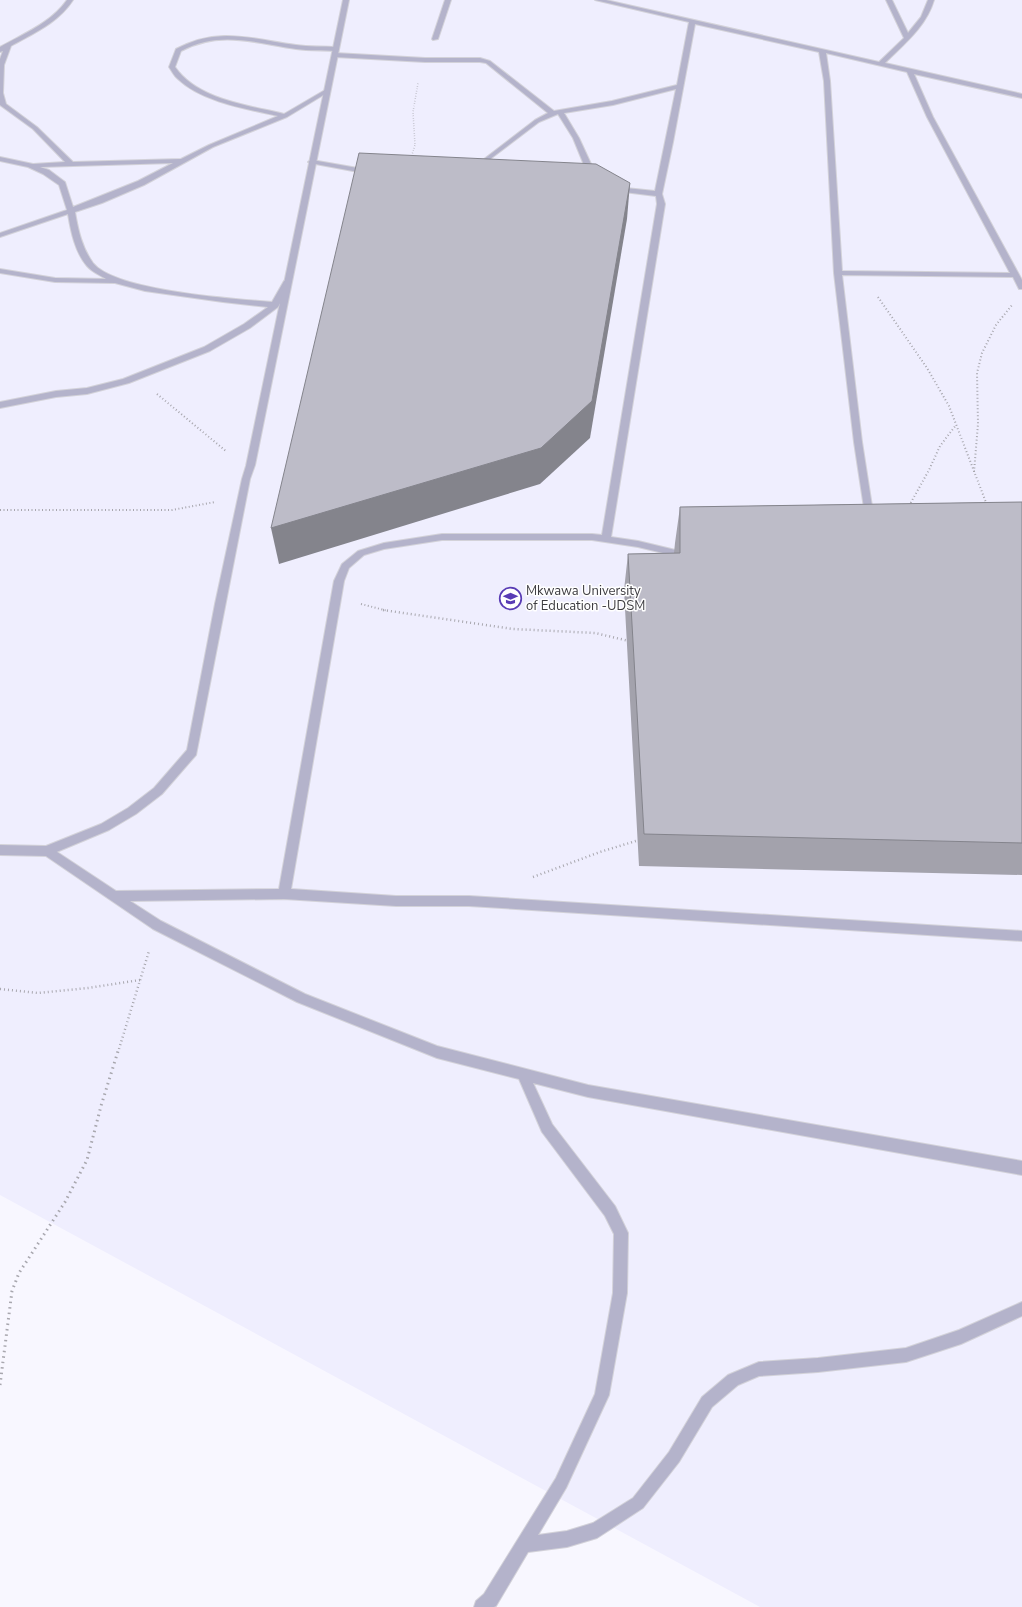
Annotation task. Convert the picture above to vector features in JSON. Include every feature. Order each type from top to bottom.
[{"type":"street","points":[[0,50],[51,21],[66,9],[70,0]]},
{"type":"street","points":[[0,850],[47,851],[105,827],[132,811],[158,791],[192,752],[220,604],[246,479],[251,466],[287,283],[346,0]]},
{"type":"street","points":[[435,39],[448,0]]},
{"type":"street","points":[[598,0],[1022,96]]},
{"type":"street","points":[[889,0],[895,9],[899,21],[908,38]]},
{"type":"street","points":[[880,64],[908,38],[925,15],[931,0]]},
{"type":"street","points":[[606,540],[661,204],[658,194],[670,142],[692,22]]},
{"type":"street","points":[[285,116],[207,95],[182,81],[175,74],[172,67],[178,50],[197,41],[227,36],[335,52],[425,60],[480,60],[488,62],[556,112],[576,138],[594,181]]},
{"type":"street","points":[[8,45],[1,65],[0,93],[3,105],[35,128],[71,164]]},
{"type":"street","points":[[822,51],[827,81],[838,273],[857,434],[870,526]]},
{"type":"street","points":[[910,71],[930,117],[1022,287]]},
{"type":"street","points":[[470,173],[537,121],[556,112],[613,103],[680,86]]},
{"type":"street","points":[[0,235],[99,201],[141,183],[211,146],[285,116],[327,91]]},
{"type":"street","points":[[0,159],[30,165],[46,172],[62,184],[71,211],[75,234],[91,266],[115,281]]},
{"type":"street","points":[[30,165],[183,161]]},
{"type":"street","points":[[312,162],[380,174],[402,175]]},
{"type":"street","points":[[605,188],[658,194]]},
{"type":"street","points":[[0,271],[55,280],[115,281],[145,289],[223,300],[275,305]]},
{"type":"street","points":[[838,273],[1015,275]]},
{"type":"street","points":[[0,405],[56,394],[87,391],[130,380],[207,349],[246,326],[275,305],[287,283]]},
{"type":"street","points":[[284,894],[339,581],[345,566],[361,553],[384,546],[442,537],[592,537],[638,544],[700,558]]},
{"type":"street","points":[[47,851],[157,925],[308,1001],[437,1052],[588,1091],[1022,1168]]},
{"type":"street","points":[[112,896],[284,894],[396,901],[469,901],[1022,936]]},
{"type":"street","points":[[482,1607],[490,1600],[561,1483],[602,1395],[620,1293],[622,1252],[621,1233],[610,1211],[548,1128],[523,1074]]},
{"type":"street","points":[[523,1545],[567,1539],[597,1530],[638,1503],[674,1458],[707,1402],[733,1380],[759,1369],[818,1365],[906,1355],[961,1336],[1022,1309]]},
{"type":"path","points":[[402,175],[415,150],[416,134],[413,112],[419,80],[425,60]]},
{"type":"path","points":[[862,273],[927,368],[949,406],[989,510]]},
{"type":"path","points":[[974,473],[978,424],[977,373],[982,352],[996,325],[1013,304]]},
{"type":"path","points":[[130,380],[150,389],[209,440],[250,465]]},
{"type":"path","points":[[908,508],[937,452],[956,425]]},
{"type":"path","points":[[0,510],[172,510],[217,502],[246,479]]},
{"type":"path","points":[[336,598],[386,611],[513,630],[595,633],[631,641]]},
{"type":"path","points":[[527,879],[600,852],[645,838]]},
{"type":"path","points":[[0,1385],[12,1291],[19,1273],[66,1202],[87,1160],[101,1106],[157,925]]},
{"type":"path","points":[[0,989],[38,993],[88,988],[140,980]]},
{"type":"shaded area","name":"Mkwawa University of Education -UDSM","points":[[0,0],[1022,0],[1022,1607],[760,1607],[0,1195]]},
{"type":"building","points":[[359,153],[596,164],[630,183],[592,401],[541,448],[271,528]]},
{"type":"building","points":[[1022,502],[1022,843],[644,834],[628,554],[680,553],[680,507]]},
{"type":"place","name":"Mkwawa University of Education -UDSM","points":[[511,598]]}]
